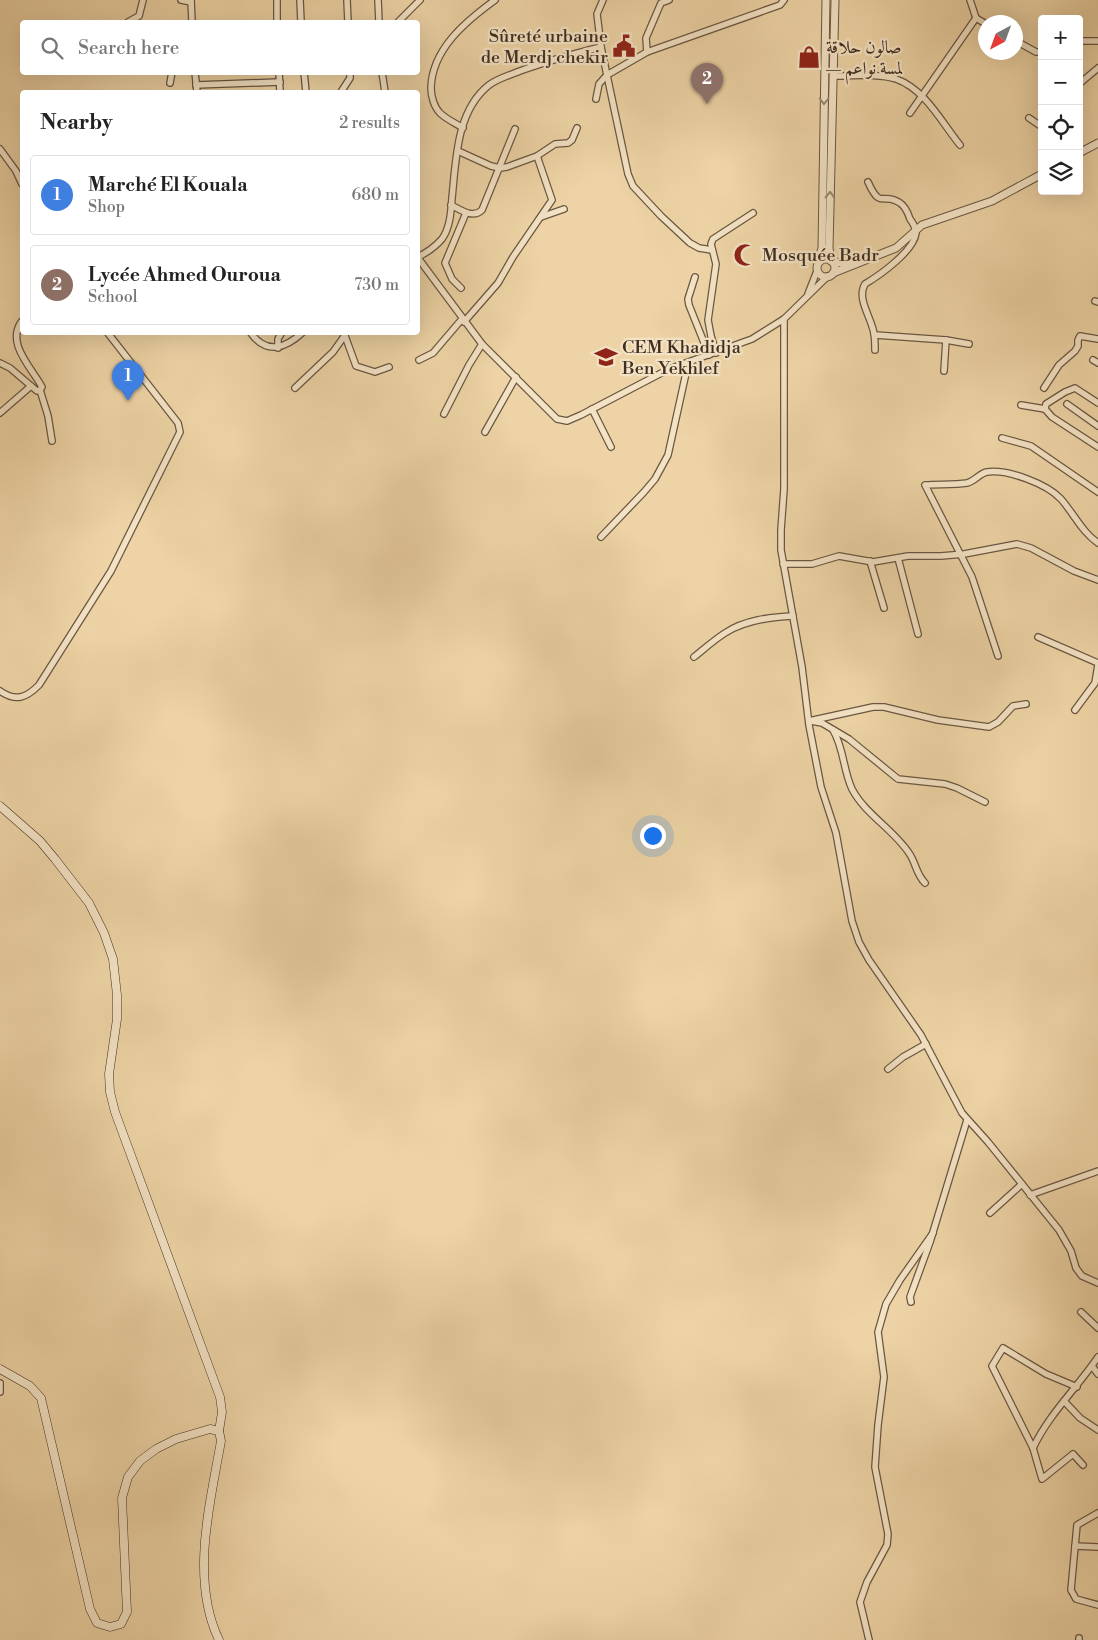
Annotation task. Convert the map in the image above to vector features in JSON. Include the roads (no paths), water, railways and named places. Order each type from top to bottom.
[{"type":"main road","points":[[0,806],[40,841],[55,859],[89,903],[109,945],[115,978],[117,1011],[109,1074],[110,1092],[115,1112],[220,1397],[222,1412],[219,1431],[221,1441],[203,1568],[206,1594],[215,1632],[219,1640]]},
{"type":"main road","points":[[0,1369],[30,1386],[41,1398],[90,1609],[97,1623],[110,1627],[121,1624],[127,1612],[122,1498],[128,1477],[140,1461],[156,1449],[176,1439],[210,1429],[219,1431]]},
{"type":"street","points":[[138,20],[143,0]]},
{"type":"street","points":[[181,0],[191,1],[192,20]]},
{"type":"street","points":[[276,0],[278,20]]},
{"type":"street","points":[[300,0],[301,20]]},
{"type":"street","points":[[347,0],[348,20]]},
{"type":"street","points":[[378,0],[379,20]]},
{"type":"street","points":[[400,20],[420,0]]},
{"type":"street","points":[[463,128],[445,117],[435,106],[431,92],[431,77],[442,51],[452,38],[473,16],[495,0]]},
{"type":"street","points":[[603,0],[598,14],[601,47],[628,174],[633,186],[690,243],[699,248],[712,250]]},
{"type":"street","points":[[647,52],[646,38],[661,3],[669,0]]},
{"type":"street","points":[[596,99],[599,84],[607,75],[647,52],[780,5],[784,0]]},
{"type":"street","points":[[808,294],[817,272],[822,248],[826,0]]},
{"type":"street","points":[[831,275],[835,267],[829,248],[835,0]]},
{"type":"street","points":[[910,113],[976,18],[970,0]]},
{"type":"street","points":[[132,20],[141,12]]},
{"type":"street","points":[[1083,41],[1098,41]]},
{"type":"street","points":[[1023,45],[1038,52]]},
{"type":"street","points":[[420,257],[442,239],[447,228],[452,205],[458,151],[466,113],[479,93],[490,84],[512,74],[557,58],[601,47]]},
{"type":"street","points":[[1083,81],[1098,68]]},
{"type":"street","points":[[170,83],[171,75]]},
{"type":"street","points":[[195,75],[197,90]]},
{"type":"street","points":[[279,75],[280,90]]},
{"type":"street","points":[[304,75],[306,90]]},
{"type":"street","points":[[342,90],[350,75]]},
{"type":"street","points":[[382,75],[385,90]]},
{"type":"street","points":[[833,76],[885,77],[895,78],[905,83],[922,96],[960,146]]},
{"type":"street","points":[[196,84],[280,82]]},
{"type":"street","points":[[1029,118],[1038,124]]},
{"type":"street","points":[[458,151],[491,166],[507,167],[537,156],[555,144],[568,143],[572,140],[578,128]]},
{"type":"street","points":[[452,205],[466,213],[473,214],[482,210],[516,129]]},
{"type":"street","points":[[1083,152],[1098,143]]},
{"type":"street","points":[[0,149],[20,180]]},
{"type":"street","points":[[419,360],[434,353],[498,283],[513,257],[550,203],[552,197],[537,156]]},
{"type":"street","points":[[420,265],[482,344],[557,419],[567,420],[669,369],[688,364],[752,339],[784,319],[808,294],[831,275],[896,248],[922,225],[992,201],[1038,176]]},
{"type":"street","points":[[868,182],[877,198],[893,199],[904,205],[916,230],[914,239],[898,260],[863,288],[862,298],[875,335],[874,350]]},
{"type":"street","points":[[541,218],[564,208]]},
{"type":"street","points":[[461,288],[452,279],[445,263],[466,213]]},
{"type":"street","points":[[716,353],[708,320],[716,264],[711,244],[713,239],[753,213]]},
{"type":"street","points":[[818,262],[826,259],[856,264]]},
{"type":"street","points":[[817,272],[822,276],[831,275]]},
{"type":"street","points":[[696,277],[688,299],[709,356]]},
{"type":"street","points":[[784,319],[784,489],[781,530],[783,564],[802,667],[809,721],[822,787],[836,833],[852,921],[859,942],[869,960],[910,1016],[962,1113],[988,1142],[1059,1230],[1071,1251],[1076,1268],[1082,1276],[1098,1283]]},
{"type":"street","points":[[20,325],[16,333],[16,341],[42,387],[40,390],[48,416],[52,441]]},
{"type":"street","points":[[0,691],[9,697],[18,698],[30,694],[39,685],[111,571],[180,432],[178,423],[110,335]]},
{"type":"street","points":[[252,335],[255,340],[274,348],[284,346],[299,335]]},
{"type":"street","points":[[278,348],[278,339],[280,335]]},
{"type":"street","points":[[295,388],[333,352],[344,335]]},
{"type":"street","points":[[345,335],[356,366],[375,372],[389,366]]},
{"type":"street","points":[[875,335],[946,340],[970,344]]},
{"type":"street","points":[[1044,388],[1059,364],[1075,351],[1080,336],[1098,339]]},
{"type":"street","points":[[944,371],[946,340]]},
{"type":"street","points":[[444,414],[482,344]]},
{"type":"street","points":[[0,363],[10,368],[37,391],[40,390]]},
{"type":"street","points":[[601,536],[644,492],[662,468],[668,455],[688,364]]},
{"type":"street","points":[[485,432],[516,378]]},
{"type":"street","points":[[0,413],[31,386]]},
{"type":"street","points":[[1045,408],[1046,404],[1075,388],[1098,403]]},
{"type":"street","points":[[1067,404],[1098,426]]},
{"type":"street","points":[[1021,405],[1045,408],[1052,417],[1098,447]]},
{"type":"street","points":[[592,409],[611,447]]},
{"type":"street","points":[[1002,438],[1031,446],[1098,492]]},
{"type":"street","points":[[998,656],[972,577],[925,485],[968,483],[985,472],[1022,477],[1052,491],[1062,500],[1091,538],[1098,543]]},
{"type":"street","points":[[783,564],[812,564],[839,556],[870,561],[959,554],[1017,544],[1031,548],[1074,571],[1098,580]]},
{"type":"street","points":[[898,558],[918,634]]},
{"type":"street","points":[[870,561],[884,608]]},
{"type":"street","points":[[694,657],[726,632],[758,620],[792,616]]},
{"type":"street","points":[[1038,637],[1098,664],[1095,683],[1075,710]]},
{"type":"street","points":[[809,721],[873,707],[884,707],[938,720],[989,727],[998,722],[1013,706],[1026,704]]},
{"type":"street","points":[[809,721],[822,723],[849,739],[898,779],[945,784],[969,793],[985,802]]},
{"type":"street","points":[[833,729],[840,743],[845,769],[852,789],[866,807],[907,850],[917,873],[925,883]]},
{"type":"street","points":[[888,1069],[903,1057],[926,1044]]},
{"type":"street","points":[[911,1302],[910,1297],[933,1233],[967,1120]]},
{"type":"street","points":[[1030,1195],[1098,1171]]},
{"type":"street","points":[[990,1213],[1022,1184]]},
{"type":"street","points":[[869,1640],[860,1602],[867,1582],[887,1545],[888,1534],[875,1467],[884,1376],[878,1332],[886,1304],[900,1280],[933,1233]]},
{"type":"street","points":[[1081,1312],[1098,1328]]},
{"type":"street","points":[[1077,1387],[1046,1374],[1003,1348],[992,1366],[1033,1448],[1042,1479],[1073,1454],[1083,1465]]},
{"type":"street","points":[[1033,1448],[1046,1423],[1077,1387],[1098,1357]]},
{"type":"street","points":[[1092,1366],[1098,1374]]},
{"type":"street","points":[[0,1382],[0,1392]]},
{"type":"street","points":[[1064,1401],[1080,1418],[1098,1430]]},
{"type":"street","points":[[1098,1513],[1077,1525],[1071,1590],[1076,1599],[1098,1605]]},
{"type":"street","points":[[1075,1546],[1098,1547]]},
{"type":"place","name":"Sûreté urbaine de Merdj chekir","points":[[624,46]]},
{"type":"place","name":"صالون حلاقة — لمسة نواعم","points":[[809,57]]},
{"type":"place","name":"Lycée Ahmed Ouroua","points":[[707,104]]},
{"type":"place","name":"Mosquée Badr","points":[[745,255]]},
{"type":"place","name":"CEM Khadidja Ben Yekhlef","points":[[606,357]]},
{"type":"place","name":"Marché El Kouala","points":[[128,401]]}]
